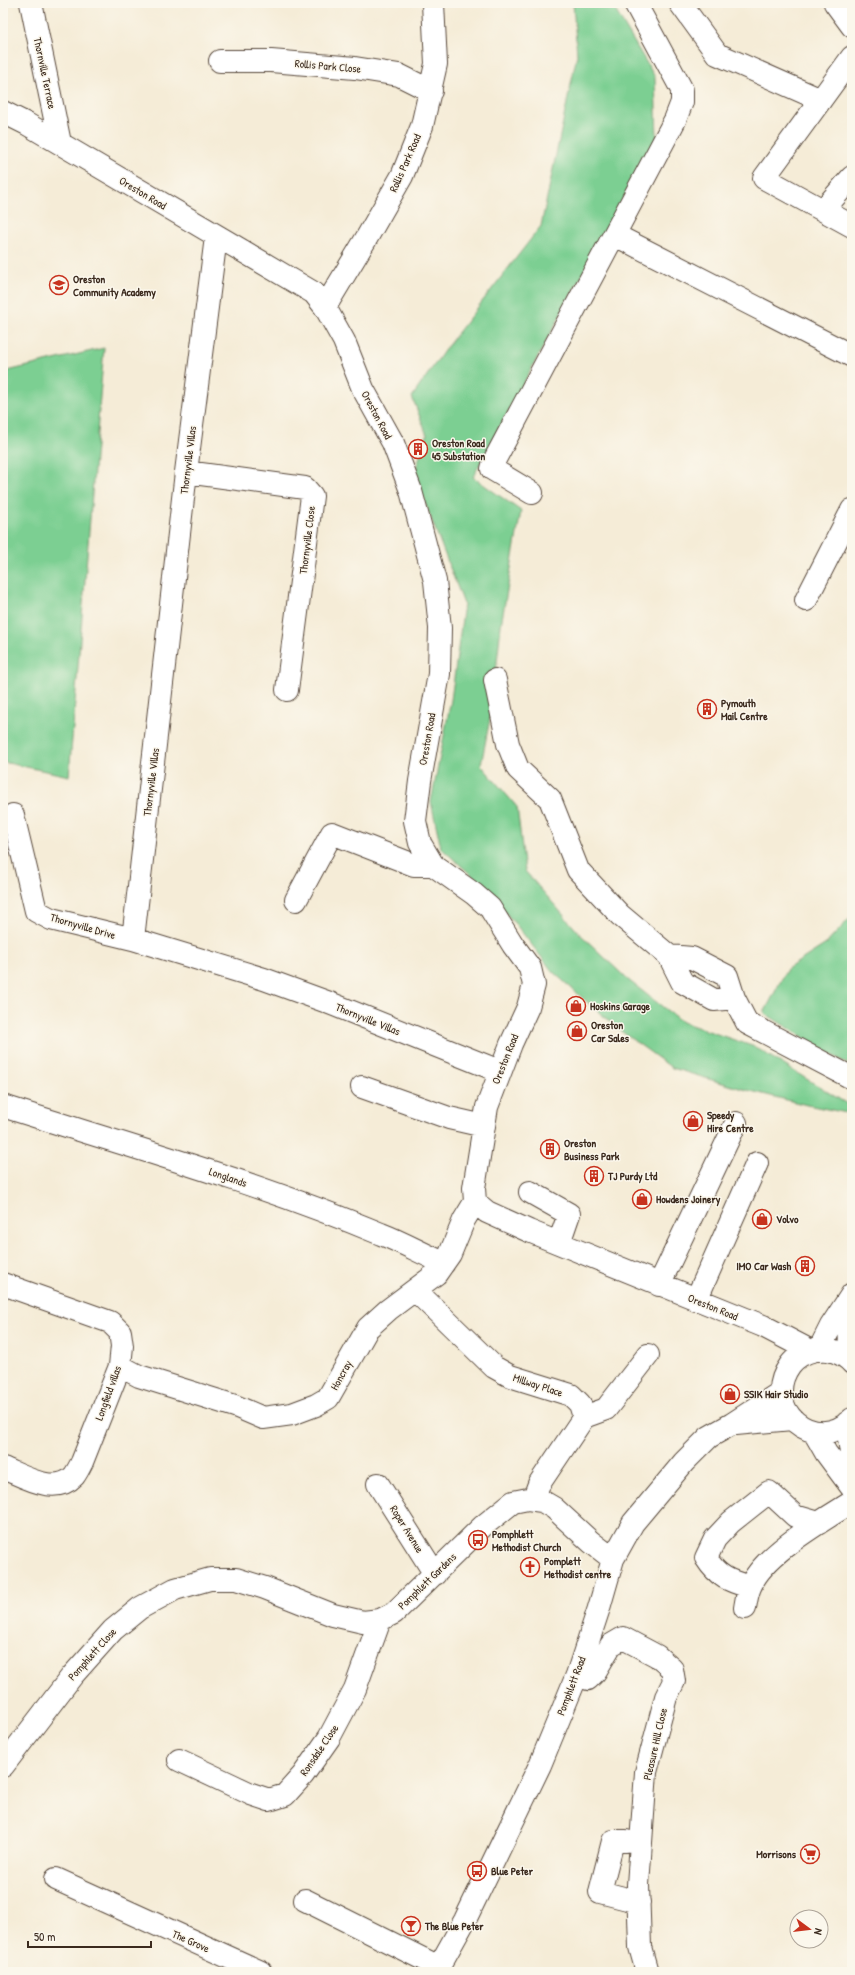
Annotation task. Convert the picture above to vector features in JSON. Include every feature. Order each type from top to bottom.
[{"type":"street","name":"Thornville Terrace","points":[[31,3],[60,143]]},
{"type":"street","name":"Rollis Park Road","points":[[325,307],[402,176],[422,126],[432,91],[436,64],[433,3]]},
{"type":"street","points":[[532,493],[492,469],[494,461],[616,235],[675,120],[682,102],[682,90],[635,3]]},
{"type":"street","points":[[680,3],[717,54],[821,100]]},
{"type":"street","points":[[835,3],[852,26]]},
{"type":"street","points":[[852,57],[764,178],[852,226]]},
{"type":"street","name":"Rollis Park Close","points":[[220,61],[271,61],[355,68],[399,75],[432,91]]},
{"type":"street","name":"Oreston Road","points":[[3,112],[60,143],[216,236],[270,265],[314,293],[325,307],[344,341],[363,389],[393,443],[411,491],[436,582],[440,628],[439,674],[420,781],[415,821],[420,842],[433,865],[474,894],[490,908],[513,945],[530,968],[534,985],[528,1007],[499,1071],[487,1107],[470,1211],[487,1212],[559,1244],[763,1326],[815,1350],[835,1352],[851,1362]]},
{"type":"street","points":[[824,210],[852,177]]},
{"type":"street","points":[[616,235],[852,356]]},
{"type":"street","name":"Thornyville Villas","points":[[216,236],[186,472],[132,939],[264,979],[499,1071]]},
{"type":"street","name":"Thornyville Close","points":[[186,472],[306,488],[312,496],[287,690]]},
{"type":"street","points":[[806,600],[852,510]]},
{"type":"street","points":[[495,680],[508,744],[518,768],[550,800],[578,870],[620,916],[669,956],[682,982],[714,1000],[734,998],[747,1023],[852,1078]]},
{"type":"street","name":"Thornyville Drive","points":[[13,815],[36,910],[52,919],[132,939]]},
{"type":"street","points":[[296,900],[332,833],[414,865],[433,865]]},
{"type":"street","points":[[362,1086],[449,1118],[484,1126]]},
{"type":"street","name":"Longlands","points":[[6,1107],[197,1166],[262,1188],[447,1259]]},
{"type":"street","points":[[659,1285],[736,1123]]},
{"type":"street","points":[[696,1300],[757,1164]]},
{"type":"street","points":[[530,1192],[569,1214],[559,1244]]},
{"type":"street","name":"Honcray","points":[[120,1366],[139,1376],[222,1402],[263,1418],[292,1414],[316,1405],[328,1398],[368,1328],[388,1310],[436,1274],[447,1259],[470,1211]]},
{"type":"street","name":"Longfield villas","points":[[3,1284],[110,1322],[120,1332],[122,1346],[120,1366],[82,1462],[74,1476],[61,1484],[40,1484],[3,1468]]},
{"type":"street","name":"Millway Place","points":[[415,1290],[494,1367],[510,1376],[571,1395],[580,1404],[584,1417]]},
{"type":"street","points":[[815,1350],[851,1297]]},
{"type":"street","points":[[851,1297],[851,1362]]},
{"type":"street","points":[[763,1326],[775,1345],[783,1382],[784,1407],[792,1419],[802,1427],[814,1432],[826,1432],[838,1429],[850,1421]]},
{"type":"street","name":"Pomphlett Road","points":[[437,1969],[465,1920],[540,1765],[577,1675],[614,1559],[633,1523],[684,1462],[709,1437],[732,1424],[783,1382],[792,1363],[800,1356],[815,1350]]},
{"type":"street","points":[[534,1500],[539,1484],[584,1417],[606,1409],[648,1355]]},
{"type":"street","name":"Pomphlett Road","points":[[732,1424],[792,1419]]},
{"type":"street","points":[[850,1421],[852,1461]]},
{"type":"street","points":[[814,1432],[826,1453],[852,1488]]},
{"type":"street","name":"Roper Avenue","points":[[378,1484],[435,1574]]},
{"type":"street","points":[[750,1587],[729,1581],[714,1570],[706,1558],[715,1539],[731,1522],[769,1492],[795,1516],[819,1523]]},
{"type":"street","name":"Pomphlett Gardens","points":[[210,1579],[236,1579],[265,1588],[333,1616],[364,1622],[380,1620],[394,1613],[483,1526],[512,1502],[528,1499],[542,1501],[554,1508],[591,1542],[614,1559]]},
{"type":"street","points":[[744,1608],[750,1587],[762,1568],[805,1532],[852,1502]]},
{"type":"street","name":"Pomphlett Close","points":[[3,1766],[72,1676],[113,1630],[140,1608],[175,1589],[210,1579]]},
{"type":"street","name":"Ronsdale Close","points":[[179,1760],[200,1781],[269,1800],[285,1795],[303,1775],[329,1738],[355,1689],[380,1620]]},
{"type":"street","name":"Pleasure Hill Close","points":[[577,1675],[588,1680],[595,1672],[611,1645],[623,1638],[657,1656],[672,1669],[674,1681],[666,1698],[646,1772],[639,1902],[640,1947],[647,1972]]},
{"type":"street","points":[[626,1841],[613,1841],[600,1892],[639,1902]]},
{"type":"street","name":"The Grove","points":[[56,1879],[261,1972]]},
{"type":"street","points":[[305,1900],[437,1969]]},
{"type":"street","name":"Pleasure Hill Close","points":[[634,1972],[640,1947]]},
{"type":"green space","points":[[573,3],[611,3],[655,77],[657,140],[638,171],[473,477],[521,511],[501,625],[492,708],[481,765],[517,807],[525,871],[579,933],[627,979],[682,1022],[755,1047],[852,1107],[852,1114],[807,1105],[739,1088],[672,1068],[618,1029],[553,972],[517,926],[476,879],[441,848],[431,802],[451,700],[464,604],[414,474],[427,435],[412,397],[446,348],[541,226],[577,55]]},
{"type":"green space","points":[[104,348],[69,776],[3,762],[3,372]]},
{"type":"green space","points":[[852,916],[852,1067],[764,1013],[787,969],[826,944]]},
{"type":"place","name":"Oreston Community Academy","points":[[59,285]]},
{"type":"place","name":"Oreston Road 45 Substation","points":[[418,449]]},
{"type":"place","name":"Pymouth Mail Centre","points":[[707,709]]},
{"type":"place","name":"Hoskins Garage","points":[[576,1006]]},
{"type":"place","name":"Oreston Car Sales","points":[[577,1031]]},
{"type":"place","name":"Speedy Hire Centre","points":[[693,1121]]},
{"type":"place","name":"Oreston Business Park","points":[[550,1149]]},
{"type":"place","name":"TJ Purdy Ltd","points":[[594,1176]]},
{"type":"place","name":"Howdens Joinery","points":[[642,1199]]},
{"type":"place","name":"Volvo","points":[[762,1219]]},
{"type":"place","name":"IMO Car Wash","points":[[805,1266]]},
{"type":"place","name":"SSIK Hair Studio","points":[[730,1394]]},
{"type":"place","name":"Pomphlett Methodist Church","points":[[478,1540]]},
{"type":"place","name":"Pomplett Methodist centre","points":[[530,1567]]},
{"type":"place","name":"Morrisons","points":[[810,1854]]},
{"type":"place","name":"Blue Peter","points":[[477,1871]]},
{"type":"place","name":"The Blue Peter","points":[[411,1926]]}]
